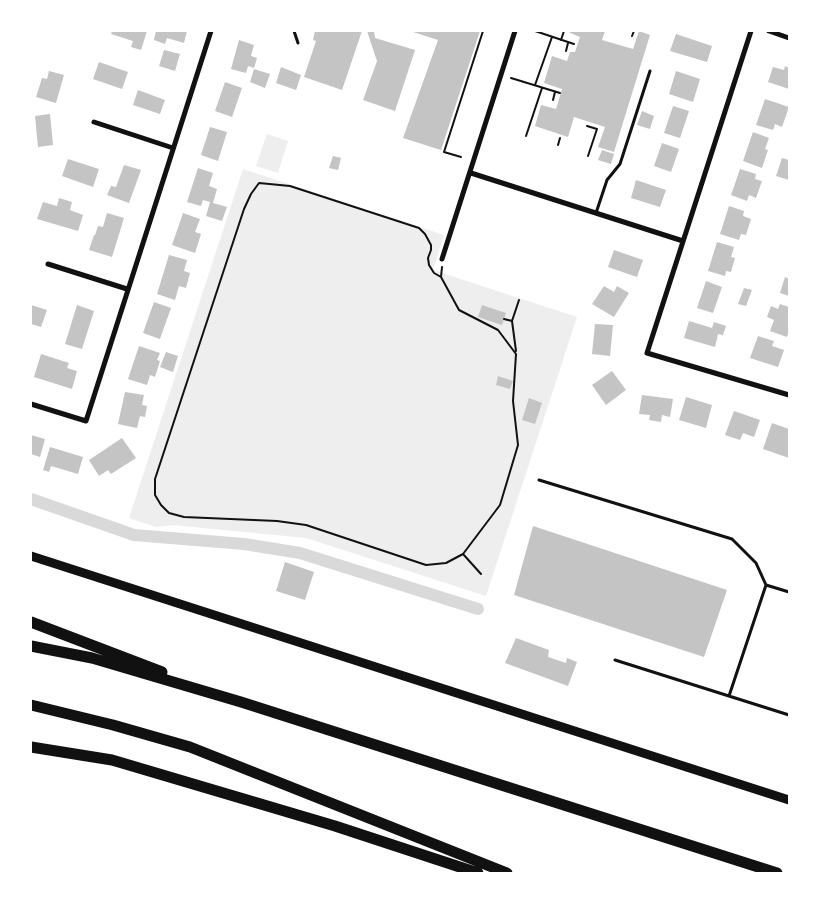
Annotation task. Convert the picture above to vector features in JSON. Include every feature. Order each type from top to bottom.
[{"type":"highway","points":[[31,622],[241,702]]},
{"type":"highway","points":[[31,646],[92,658],[241,702],[777,873]]},
{"type":"highway","points":[[31,706],[114,725],[190,747],[507,873]]},
{"type":"highway","points":[[31,746],[112,760],[335,826],[478,873]]},
{"type":"main road","points":[[31,556],[789,800]]},
{"type":"street","points":[[31,404],[86,422],[211,31]]},
{"type":"street","points":[[442,259],[515,31]]},
{"type":"street","points":[[751,31],[647,353],[789,395]]},
{"type":"street","points":[[769,31],[789,38]]},
{"type":"street","points":[[94,122],[173,148]]},
{"type":"street","points":[[471,173],[683,241]]},
{"type":"street","points":[[48,264],[127,289]]},
{"type":"lane","points":[[294,31],[298,43]]},
{"type":"lane","points":[[596,213],[607,180],[620,164],[650,71]]},
{"type":"lane","points":[[539,480],[732,539],[756,563],[766,585],[729,696]]},
{"type":"lane","points":[[766,585],[789,592]]},
{"type":"lane","points":[[615,660],[789,715]]},
{"type":"path","points":[[461,157],[444,152],[483,31]]},
{"type":"path","points":[[535,31],[574,44]]},
{"type":"path","points":[[561,40],[564,31]]},
{"type":"path","points":[[632,36],[634,31]]},
{"type":"path","points":[[535,85],[552,37]]},
{"type":"path","points":[[566,51],[568,42]]},
{"type":"path","points":[[511,78],[560,93]]},
{"type":"path","points":[[526,136],[542,88]]},
{"type":"path","points":[[552,100],[555,92]]},
{"type":"path","points":[[587,126],[597,129],[588,156]]},
{"type":"path","points":[[558,145],[560,138]]},
{"type":"path","points":[[442,277],[434,274],[429,266],[431,245],[419,228],[290,186],[259,184],[251,194],[244,209],[155,479],[155,495],[168,513],[184,517],[277,521],[306,525],[426,565],[446,563],[463,554],[500,505],[518,445],[513,401],[516,354],[512,322],[519,300]]},
{"type":"path","points":[[442,259],[442,277],[459,310],[498,330],[516,354]]},
{"type":"path","points":[[504,319],[512,322]]},
{"type":"path","points":[[463,554],[481,574]]},
{"type":"shaded area","points":[[267,134],[288,141],[278,173],[256,166]]},
{"type":"shaded area","points":[[243,169],[444,235],[433,270],[577,317],[486,596],[306,538],[172,525],[156,527],[129,518]]},
{"type":"building","points":[[112,31],[147,31],[141,50],[131,47],[133,41],[111,34]]},
{"type":"building","points":[[156,31],[187,31],[184,43],[167,38],[165,44],[154,40]]},
{"type":"building","points":[[315,31],[362,31],[342,90],[304,77],[316,41],[313,40]]},
{"type":"building","points":[[367,31],[374,31],[375,38],[415,50],[395,111],[363,100],[377,61]]},
{"type":"building","points":[[410,31],[480,31],[441,150],[403,138],[438,40]]},
{"type":"building","points":[[566,31],[605,31],[602,40],[633,49],[639,31],[650,35],[614,152],[598,147],[605,127],[574,117],[568,137],[535,126],[541,105],[556,109],[562,89],[544,83],[552,56],[567,61],[570,52],[575,52],[580,37]]},
{"type":"building","points":[[676,34],[712,46],[707,62],[670,51]]},
{"type":"building","points":[[239,40],[254,45],[251,56],[257,58],[254,68],[248,66],[246,73],[231,69]]},
{"type":"building","points":[[164,50],[180,54],[175,71],[159,66]]},
{"type":"building","points":[[99,62],[128,72],[122,89],[93,79]]},
{"type":"building","points":[[785,66],[789,68],[789,89],[768,82],[773,67],[784,70]]},
{"type":"building","points":[[281,67],[301,75],[296,90],[276,83]]},
{"type":"building","points":[[254,69],[270,74],[265,88],[250,82]]},
{"type":"building","points":[[49,71],[64,75],[56,103],[36,97],[42,78],[47,79]]},
{"type":"building","points":[[676,71],[700,79],[693,102],[669,94]]},
{"type":"building","points":[[225,82],[242,88],[232,117],[215,111]]},
{"type":"building","points":[[138,90],[165,100],[160,114],[133,105]]},
{"type":"building","points":[[765,99],[789,107],[782,127],[775,124],[773,130],[756,125]]},
{"type":"building","points":[[673,106],[689,111],[680,138],[664,133]]},
{"type":"building","points":[[642,111],[654,116],[650,129],[637,125]]},
{"type":"building","points":[[50,114],[53,145],[38,147],[35,116]]},
{"type":"building","points":[[210,127],[227,132],[218,161],[201,155]]},
{"type":"building","points":[[753,132],[769,138],[765,149],[768,150],[762,168],[743,161]]},
{"type":"building","points":[[662,143],[679,149],[671,172],[654,166]]},
{"type":"building","points":[[602,150],[614,154],[611,164],[598,160]]},
{"type":"building","points":[[333,156],[341,158],[338,170],[329,168]]},
{"type":"building","points":[[782,158],[789,160],[789,180],[776,176]]},
{"type":"building","points":[[68,159],[99,169],[93,187],[62,176]]},
{"type":"building","points":[[124,165],[141,170],[129,203],[107,195],[111,186],[116,187]]},
{"type":"building","points":[[198,168],[213,173],[209,186],[217,189],[213,203],[227,207],[222,221],[206,216],[210,202],[203,200],[201,206],[187,202]]},
{"type":"building","points":[[740,169],[756,174],[755,179],[762,181],[756,198],[749,195],[747,201],[731,195]]},
{"type":"building","points":[[636,180],[666,190],[660,207],[631,198]]},
{"type":"building","points":[[59,198],[72,202],[70,210],[83,215],[78,231],[37,219],[43,202],[57,206]]},
{"type":"building","points":[[729,206],[744,211],[743,216],[751,219],[746,235],[741,234],[739,240],[720,234]]},
{"type":"building","points":[[107,213],[124,218],[112,257],[89,250],[98,226],[103,227]]},
{"type":"building","points":[[183,213],[200,219],[195,232],[201,234],[195,253],[172,245]]},
{"type":"building","points":[[717,242],[734,247],[731,257],[735,258],[731,272],[726,271],[725,276],[708,271]]},
{"type":"building","points":[[614,250],[643,260],[637,277],[608,267]]},
{"type":"building","points":[[169,255],[187,260],[184,271],[190,273],[186,288],[179,286],[175,300],[157,294]]},
{"type":"building","points":[[785,277],[789,279],[789,296],[780,293]]},
{"type":"building","points":[[706,281],[722,287],[713,313],[697,308]]},
{"type":"building","points":[[604,286],[614,292],[617,286],[629,293],[614,317],[592,304]]},
{"type":"building","points":[[744,288],[752,290],[746,306],[738,304]]},
{"type":"building","points":[[154,302],[171,308],[160,339],[143,333]]},
{"type":"building","points":[[780,304],[789,307],[789,331],[787,337],[770,331],[774,320],[767,317],[771,306],[778,309]]},
{"type":"building","points":[[31,305],[47,310],[41,327],[31,324]]},
{"type":"building","points":[[77,305],[94,311],[82,349],[65,344]]},
{"type":"building","points":[[482,305],[506,313],[502,325],[478,317]]},
{"type":"building","points":[[689,321],[712,328],[714,322],[726,326],[723,335],[718,334],[715,347],[684,338]]},
{"type":"building","points":[[595,324],[613,325],[610,356],[592,354]]},
{"type":"building","points":[[758,336],[774,341],[772,346],[784,350],[778,367],[750,358]]},
{"type":"building","points":[[139,346],[160,353],[157,360],[160,361],[155,377],[150,375],[147,385],[128,379]]},
{"type":"building","points":[[166,352],[178,356],[173,372],[160,367]]},
{"type":"building","points":[[41,354],[69,363],[67,368],[77,371],[72,389],[34,377]]},
{"type":"building","points":[[612,371],[626,390],[606,405],[592,385]]},
{"type":"building","points":[[498,376],[513,381],[510,389],[496,385]]},
{"type":"building","points":[[125,392],[144,395],[142,405],[147,406],[145,417],[140,416],[137,428],[118,424]]},
{"type":"building","points":[[642,395],[673,399],[670,417],[662,415],[661,422],[649,420],[650,415],[639,414]]},
{"type":"building","points":[[686,397],[712,405],[706,428],[679,420]]},
{"type":"building","points":[[529,398],[542,403],[535,424],[522,420]]},
{"type":"building","points":[[734,411],[760,420],[754,437],[743,433],[740,440],[725,435]]},
{"type":"building","points":[[772,423],[789,429],[789,458],[763,449]]},
{"type":"building","points":[[31,435],[45,439],[40,457],[31,454]]},
{"type":"building","points":[[122,438],[136,458],[111,474],[108,470],[99,476],[89,460]]},
{"type":"building","points":[[50,447],[83,457],[78,474],[51,466],[49,472],[43,470]]},
{"type":"building","points":[[533,526],[727,590],[704,657],[514,595]]},
{"type":"building","points":[[285,562],[314,572],[305,600],[276,591]]},
{"type":"building","points":[[516,638],[549,650],[548,657],[566,663],[567,658],[577,662],[568,686],[505,663]]},
{"type":"waterway","points":[[31,499],[134,535],[244,544],[300,553],[478,609]]}]
